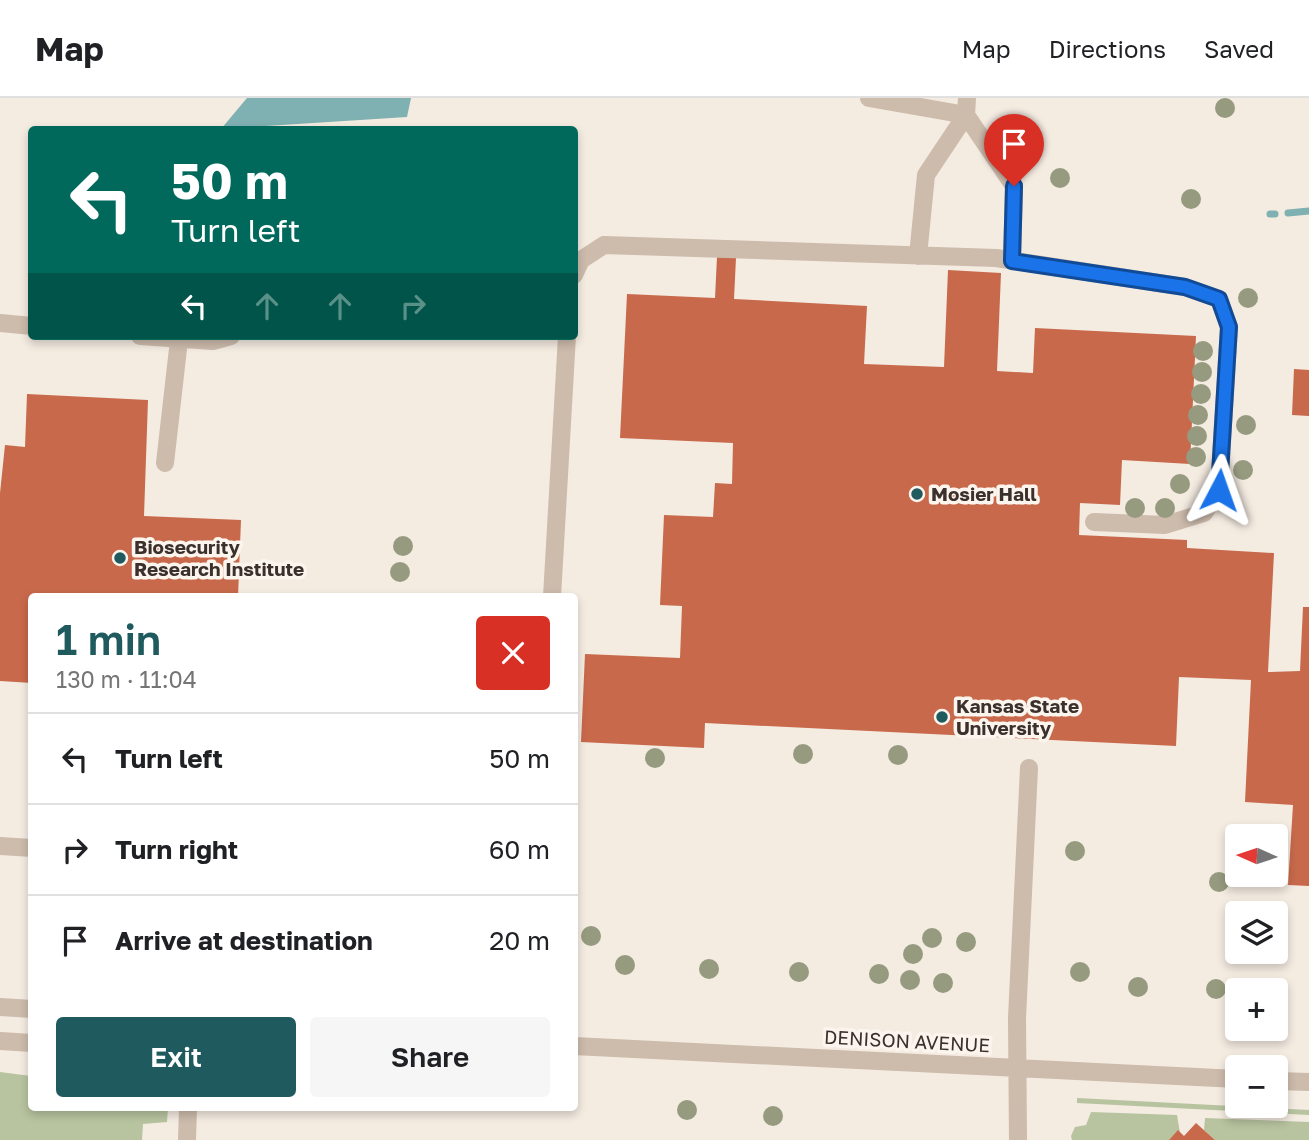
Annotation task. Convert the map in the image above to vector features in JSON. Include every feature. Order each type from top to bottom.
[{"type":"street","points":[[869,98],[966,107]]},
{"type":"street","points":[[918,256],[926,175],[966,107]]},
{"type":"street","points":[[966,107],[1014,186],[1012,261]]},
{"type":"street","points":[[578,266],[581,260],[604,245],[918,256],[1012,261],[1185,287],[1219,299],[1229,327],[1219,490],[1204,513],[1165,525],[1094,522]]},
{"type":"street","points":[[0,323],[28,326]]},
{"type":"street","points":[[165,463],[179,340],[217,340]]},
{"type":"street","points":[[552,593],[567,340]]},
{"type":"street","points":[[1018,1140],[1017,1018],[1029,768]]},
{"type":"street","points":[[0,846],[28,848]]},
{"type":"street","points":[[0,1007],[28,1009]]},
{"type":"street","points":[[0,1041],[28,1042]]},
{"type":"street","name":"DENISON AVENUE","points":[[578,1046],[1225,1079]]},
{"type":"street","points":[[1288,1081],[1309,1082]]},
{"type":"street","points":[[187,1140],[188,1111]]},
{"type":"green space","points":[[0,1072],[28,1076],[28,1111],[168,1111],[167,1122],[143,1124],[142,1140],[0,1140]]},
{"type":"green space","points":[[1077,1098],[1225,1106],[1225,1111],[1077,1103]]},
{"type":"green space","points":[[1288,1109],[1309,1110],[1309,1115],[1288,1114]]},
{"type":"green space","points":[[1091,1112],[1177,1115],[1180,1133],[1178,1131],[1169,1140],[1072,1140],[1075,1127],[1086,1125]]},
{"type":"green space","points":[[1205,1118],[1309,1122],[1309,1140],[1215,1140],[1204,1130]]},
{"type":"water","points":[[247,98],[411,98],[407,117],[268,126],[224,126]]},
{"type":"building","name":"Mosier Hall","points":[[717,257],[736,258],[734,299],[867,306],[864,364],[944,367],[948,270],[1001,273],[997,371],[1033,373],[1035,328],[1196,336],[1190,464],[1122,460],[1120,505],[1080,503],[1079,535],[1187,540],[1187,548],[1274,553],[1268,672],[1300,671],[1303,607],[1309,607],[1309,886],[1288,885],[1293,805],[1245,802],[1251,680],[1179,677],[1176,746],[705,723],[704,748],[581,742],[585,654],[680,658],[682,606],[660,605],[664,515],[713,517],[715,483],[732,484],[733,443],[620,438],[627,294],[715,298]]},
{"type":"building","points":[[1294,369],[1309,370],[1309,416],[1292,415]]},
{"type":"building","name":"Biosecurity Research Institute","points":[[27,394],[148,400],[144,516],[241,520],[238,593],[28,593],[28,683],[0,681],[0,493],[5,445],[25,447]]},
{"type":"building","points":[[1196,1123],[1215,1140],[1169,1140],[1178,1130],[1184,1136]]},
{"type":"waterway","points":[[1288,213],[1309,211]]},
{"type":"waterway","points":[[1270,214],[1275,214]]},
{"type":"place","name":"Mosier Hall","points":[[917,494]]},
{"type":"place","name":"Biosecurity Research Institute","points":[[120,558]]},
{"type":"place","name":"Kansas State University","points":[[942,717]]},
{"type":"route","points":[[1014,186],[1012,261],[1185,287],[1219,299],[1229,327],[1219,490]]}]
